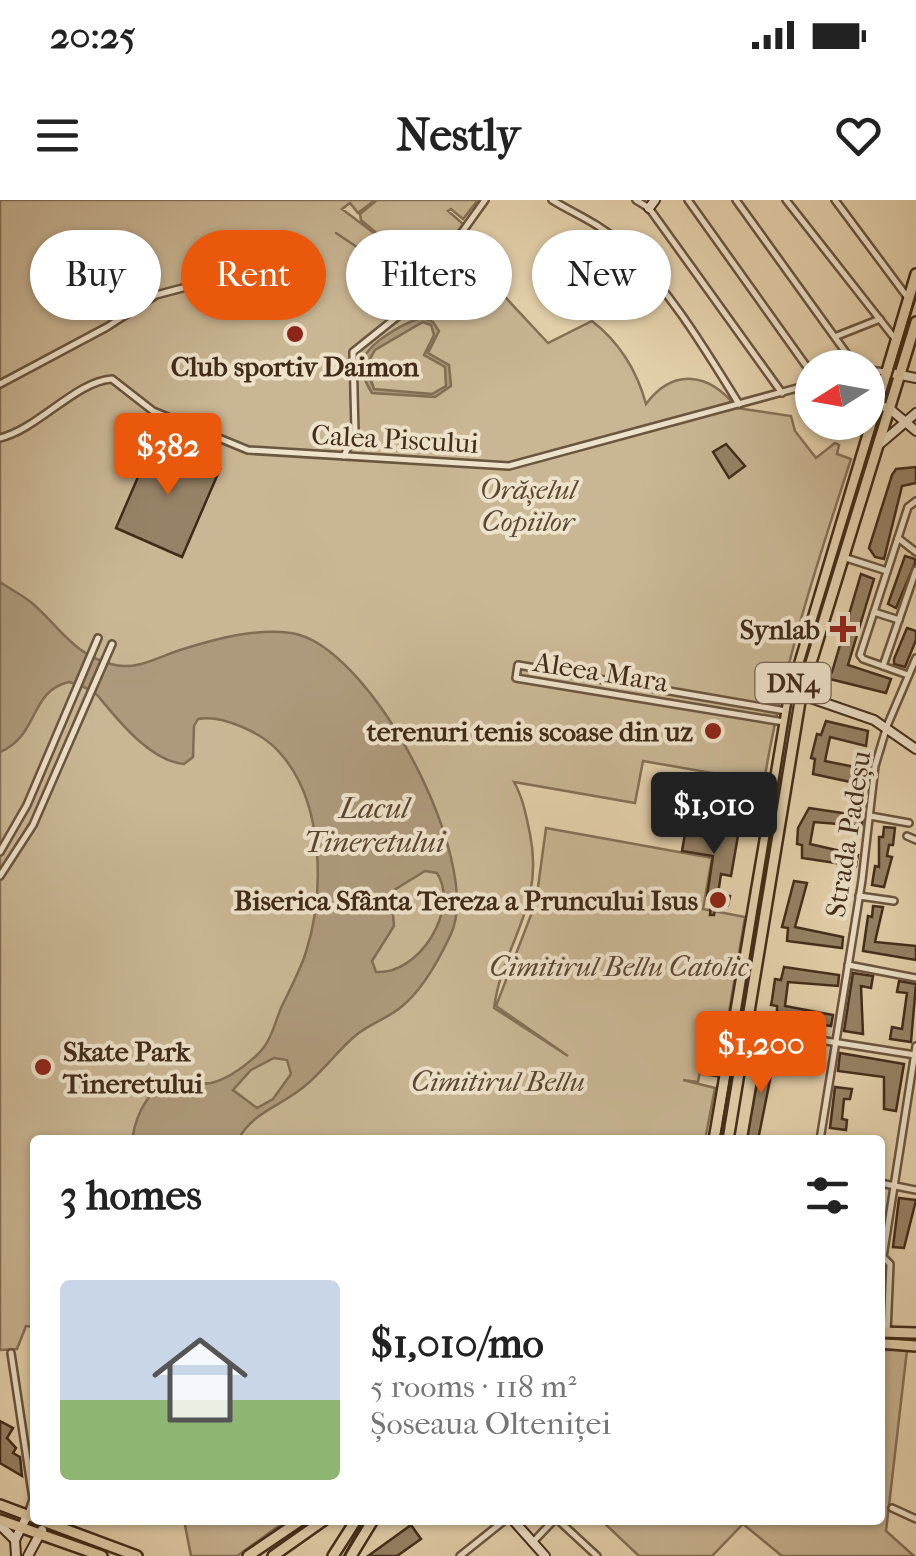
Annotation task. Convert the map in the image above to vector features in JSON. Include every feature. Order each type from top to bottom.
[{"type":"main road","name":"DN4","points":[[885,375],[916,274]]},
{"type":"main road","name":"DN4","points":[[715,1135],[785,717],[843,557],[916,322]]},
{"type":"main road","points":[[909,345],[916,358]]},
{"type":"main road","name":"DN4","points":[[729,1135],[796,693],[866,440]]},
{"type":"main road","points":[[885,1332],[916,1333]]},
{"type":"main road","points":[[885,1343],[916,1346]]},
{"type":"main road","points":[[0,1505],[30,1519]]},
{"type":"main road","points":[[0,1523],[18,1535],[40,1536],[102,1556]]},
{"type":"main road","points":[[47,1525],[137,1556]]},
{"type":"main road","points":[[248,1556],[294,1525]]},
{"type":"main road","points":[[274,1556],[317,1525]]},
{"type":"main road","points":[[334,1556],[353,1525]]},
{"type":"main road","points":[[351,1556],[371,1525]]},
{"type":"street","points":[[344,456],[355,432],[353,352],[408,308],[485,200]]},
{"type":"street","points":[[552,200],[620,242],[676,312],[739,404]]},
{"type":"street","points":[[636,200],[652,204],[782,393]]},
{"type":"street","points":[[688,200],[795,350]]},
{"type":"street","points":[[736,200],[846,350]]},
{"type":"street","points":[[786,200],[896,340]]},
{"type":"street","points":[[835,200],[908,298]]},
{"type":"street","points":[[0,384],[107,327],[156,295],[181,288]]},
{"type":"street","points":[[837,336],[880,319]]},
{"type":"street","points":[[886,372],[914,381]]},
{"type":"street","name":"Calea Piscului","points":[[0,438],[28,426],[96,383],[112,379],[153,411],[242,448],[513,466],[795,389]]},
{"type":"street","points":[[885,407],[916,431]]},
{"type":"street","points":[[878,447],[916,413]]},
{"type":"street","points":[[908,674],[860,657],[909,505],[916,501]]},
{"type":"street","points":[[898,538],[916,552]]},
{"type":"street","points":[[843,557],[888,571]]},
{"type":"street","points":[[883,666],[916,570]]},
{"type":"street","points":[[874,612],[900,620]]},
{"type":"street","points":[[0,852],[38,780],[98,638]]},
{"type":"street","points":[[0,876],[24,844],[52,787],[112,644]]},
{"type":"street","name":"Strada Padeșu","points":[[821,1135],[859,896],[875,766],[916,658]]},
{"type":"street","name":"Aleea Mara","points":[[518,665],[785,717],[516,678],[515,670],[518,665]]},
{"type":"street","points":[[796,693],[887,726],[916,749]]},
{"type":"street","points":[[68,710],[82,715]]},
{"type":"street","points":[[38,780],[52,787]]},
{"type":"street","points":[[870,816],[909,822]]},
{"type":"street","points":[[907,836],[916,840]]},
{"type":"street","points":[[859,896],[894,901]]},
{"type":"street","points":[[848,964],[916,978]]},
{"type":"street","points":[[749,1022],[914,1055]]},
{"type":"street","points":[[885,1239],[916,1046]]},
{"type":"street","points":[[885,1184],[916,1190]]},
{"type":"street","points":[[885,1260],[890,1264],[885,1313]]},
{"type":"street","points":[[11,1352],[30,1480]]},
{"type":"street","points":[[892,1508],[916,1519]]},
{"type":"street","points":[[30,1512],[18,1535],[16,1553],[29,1554],[44,1525]]},
{"type":"street","points":[[460,1556],[499,1525]]},
{"type":"street","points":[[517,1525],[545,1556]]},
{"type":"street","points":[[532,1543],[551,1525]]},
{"type":"street","points":[[562,1525],[597,1556]]},
{"type":"green space","points":[[0,200],[375,200],[358,213],[350,203],[342,209],[370,230],[346,230],[346,320],[512,320],[512,304],[548,343],[592,321],[626,358],[646,404],[668,384],[692,379],[715,387],[737,408],[791,416],[795,440],[802,440],[816,458],[835,443],[839,445],[837,454],[851,459],[790,658],[764,782],[643,761],[635,803],[514,782],[530,834],[532,883],[494,1008],[568,1056],[496,1006],[536,902],[546,828],[712,858],[703,909],[745,917],[725,1036],[707,1033],[698,1082],[683,1080],[715,1088],[706,1135],[30,1135],[30,1326],[26,1326],[17,1349],[0,1350]]},
{"type":"green space","points":[[377,200],[478,200],[463,219],[451,209],[448,211],[463,224],[459,230],[373,230],[360,214]]},
{"type":"green space","points":[[885,1350],[907,1350],[886,1531],[914,1556],[782,1556],[744,1525],[885,1525]]},
{"type":"green space","points":[[185,1525],[280,1525],[237,1556],[191,1556]]},
{"type":"green space","points":[[606,1525],[742,1525],[712,1556],[639,1556]]},
{"type":"water","points":[[417,320],[433,322],[439,331],[428,353],[449,365],[451,386],[435,397],[372,393],[363,361],[372,347]],"holes":[[[423,322],[431,325],[434,335],[424,355],[445,367],[446,386],[432,394],[374,389],[366,366],[375,350]]]},
{"type":"water","name":"Lacul Tineretului","points":[[0,582],[32,603],[78,648],[115,665],[140,664],[193,646],[263,632],[291,633],[322,646],[354,675],[385,714],[436,810],[451,859],[457,901],[451,934],[430,974],[408,1001],[355,1036],[308,1083],[258,1117],[241,1135],[133,1135],[146,1101],[161,1087],[170,1082],[207,1083],[224,1078],[252,1059],[269,1039],[304,959],[316,902],[317,848],[305,796],[280,753],[242,727],[198,719],[194,726],[193,757],[184,764],[171,761],[136,738],[95,693],[69,682],[47,694],[13,745],[0,752]],"holes":[[[425,871],[437,873],[443,888],[443,904],[431,937],[407,963],[376,972],[372,961],[394,926],[391,892]],[[274,1058],[287,1060],[291,1074],[273,1099],[257,1108],[233,1090],[251,1070]]]},
{"type":"building","points":[[154,440],[220,469],[182,557],[116,528]]},
{"type":"building","points":[[726,444],[745,466],[729,478],[713,452]]},
{"type":"building","points":[[916,467],[916,483],[902,486],[884,559],[875,557],[869,548],[892,475],[896,469]]},
{"type":"building","points":[[905,556],[915,559],[915,563],[896,608],[888,604]]},
{"type":"building","points":[[861,574],[874,579],[848,665],[891,679],[886,693],[826,678],[828,670],[832,672]]},
{"type":"building","points":[[907,628],[916,631],[916,640],[905,667],[894,664],[894,659]]},
{"type":"building","points":[[826,721],[868,731],[866,746],[830,737],[825,761],[860,768],[855,783],[813,774],[815,759],[811,758],[817,734],[821,735]]},
{"type":"building","points":[[809,808],[863,816],[862,826],[814,822],[810,844],[858,855],[856,866],[802,858],[802,845],[797,844],[798,828]]},
{"type":"building","points":[[687,822],[703,825],[701,836],[720,839],[722,827],[739,830],[731,876],[721,874],[718,894],[730,896],[728,905],[716,903],[714,915],[710,915],[711,902],[707,896],[713,856],[682,851]]},
{"type":"building","points":[[884,827],[895,828],[884,887],[872,885],[875,866],[879,867],[879,837],[883,837]]},
{"type":"building","points":[[794,881],[807,883],[795,927],[843,937],[842,948],[787,941],[788,928],[782,927]]},
{"type":"building","points":[[873,906],[883,907],[875,942],[916,946],[916,960],[863,951]]},
{"type":"building","points":[[784,967],[839,975],[838,986],[788,982],[785,1006],[833,1015],[831,1026],[777,1018],[777,1006],[771,1005],[775,979],[781,980]]},
{"type":"building","points":[[853,973],[873,976],[871,988],[861,986],[863,1034],[844,1031]]},
{"type":"building","points":[[899,981],[916,984],[911,1042],[890,1039],[892,1027],[902,1029],[907,993],[897,992]]},
{"type":"building","points":[[708,1034],[723,1036],[717,1076],[702,1074]]},
{"type":"building","points":[[762,1053],[775,1055],[759,1135],[748,1135]]},
{"type":"building","points":[[840,1053],[904,1064],[896,1111],[884,1109],[884,1077],[838,1071]]},
{"type":"building","points":[[835,1087],[852,1089],[850,1099],[844,1099],[842,1119],[847,1120],[846,1130],[830,1128]]},
{"type":"building","points":[[899,1198],[916,1200],[904,1248],[893,1247]]},
{"type":"building","points":[[0,1421],[13,1428],[7,1438],[16,1448],[13,1453],[20,1457],[22,1476],[0,1463]]},
{"type":"building","points":[[411,1525],[421,1539],[397,1556],[368,1556]]},
{"type":"waterway","points":[[336,233],[346,240]]},
{"type":"tram line","points":[[721,1135],[791,705],[916,296]]},
{"type":"tram line","points":[[885,1338],[916,1340]]},
{"type":"tram line","points":[[344,1556],[361,1525]]},
{"type":"place","name":"Club sportiv Daimon","points":[[295,334]]},
{"type":"place","name":"Synlab","points":[[843,629]]},
{"type":"place","name":"terenuri tenis scoase din uz","points":[[713,731]]},
{"type":"place","name":"Biserica Sfânta Tereza a Pruncului Isus","points":[[718,900]]},
{"type":"place","name":"Skate Park Tineretului","points":[[43,1067]]},
{"type":"park label","name":"Orășelul Copiilor","points":[[528,505]]},
{"type":"park label","name":"Cimitirul Bellu Catolic","points":[[619,966]]},
{"type":"park label","name":"Cimitirul Bellu","points":[[498,1081]]}]
